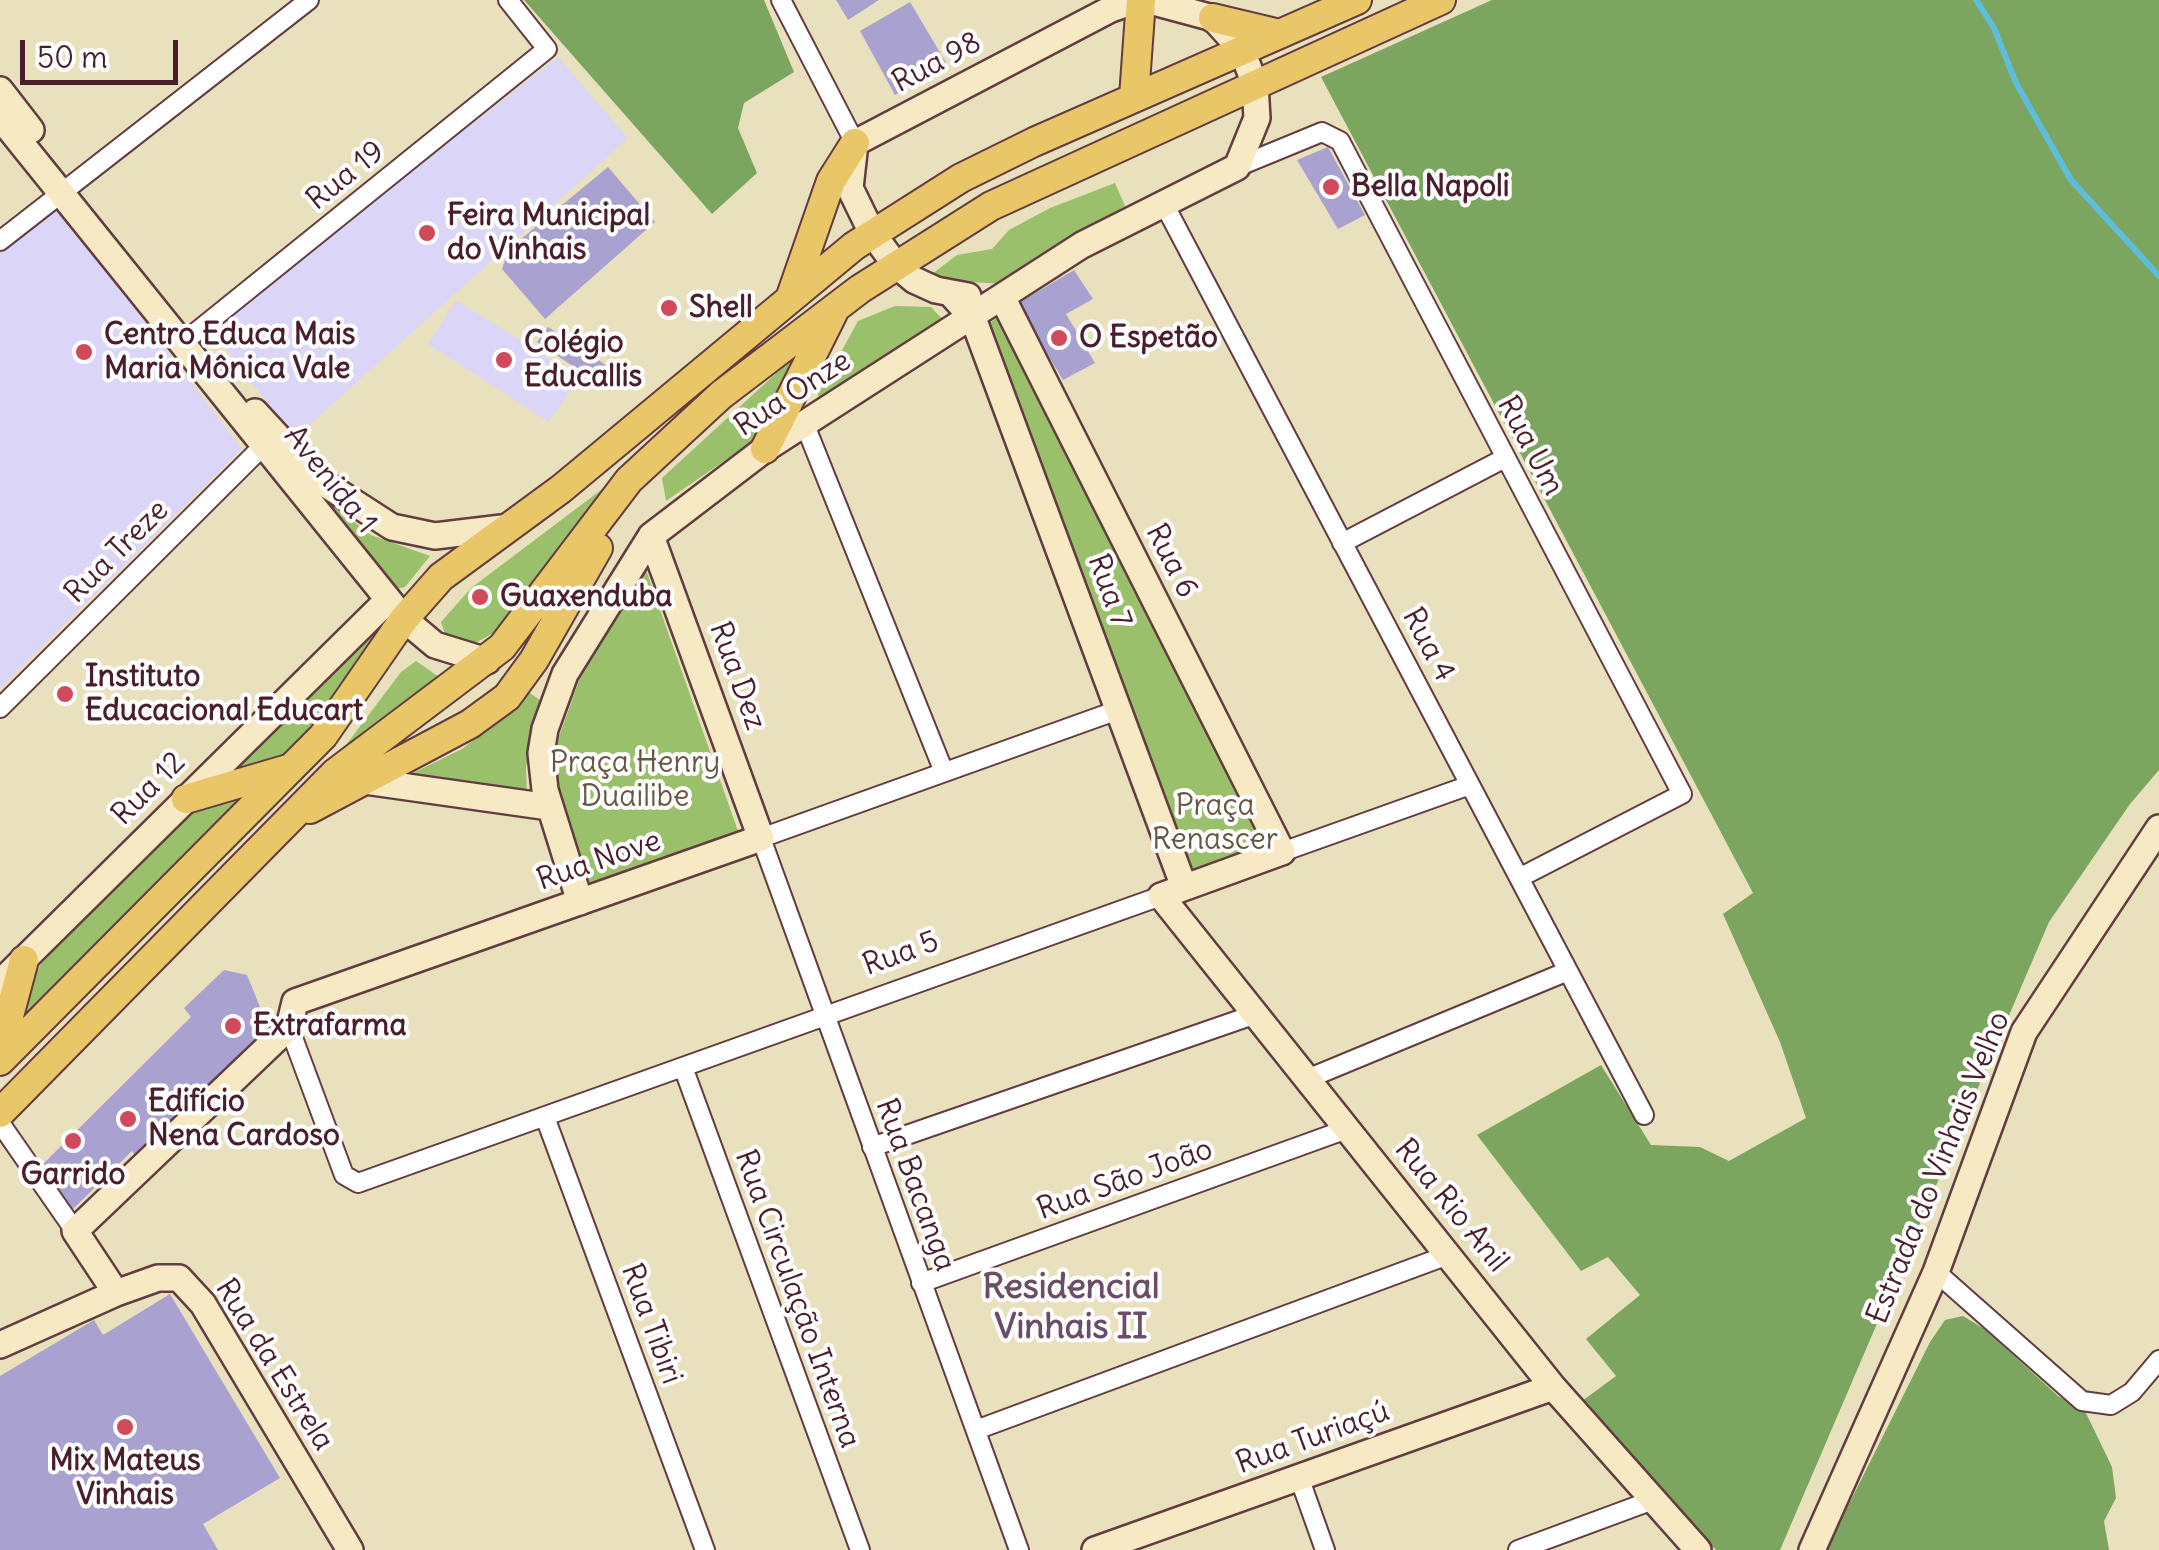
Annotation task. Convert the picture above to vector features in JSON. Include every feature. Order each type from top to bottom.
[{"type":"main road","points":[[1134,98],[1141,0]]},
{"type":"main road","points":[[0,1060],[334,722],[396,610],[510,527],[791,296],[872,233],[961,178],[1357,0]]},
{"type":"main road","points":[[0,1113],[334,774],[487,661],[515,632],[628,480],[722,395],[896,264],[1023,189],[1441,0]]},
{"type":"main road","points":[[1213,18],[1280,34]]},
{"type":"main road","points":[[791,296],[826,194],[855,142]]},
{"type":"main road","points":[[765,449],[836,308]]},
{"type":"main road","points":[[286,821],[470,724],[507,696],[534,660],[619,517],[722,395]]},
{"type":"main road","points":[[186,799],[290,769]]},
{"type":"main road","points":[[0,1050],[24,960]]},
{"type":"street","points":[[0,241],[309,0]]},
{"type":"street","name":"Rua 19","points":[[187,340],[546,49],[508,0]]},
{"type":"street","points":[[782,0],[855,142],[850,188],[872,233],[896,264],[924,286],[951,294],[1002,299]]},
{"type":"street","points":[[1141,0],[1213,18],[1242,50],[1255,84],[1255,130],[1238,167]]},
{"type":"street","name":"Rua 98","points":[[855,142],[1141,0]]},
{"type":"street","name":"Avenida 1","points":[[0,90],[67,189],[396,610],[436,645],[487,661]]},
{"type":"street","name":"Avenida 1","points":[[0,118],[67,189]]},
{"type":"street","name":"Rua Onze","points":[[580,902],[549,806],[541,754],[552,703],[609,599],[651,536],[765,449],[1082,245],[1163,202],[1322,132]]},
{"type":"street","name":"Rua Um","points":[[1322,132],[1340,141],[1682,794],[1519,878]]},
{"type":"street","name":"Rua 4","points":[[1163,202],[1644,1114]]},
{"type":"street","points":[[951,294],[973,318]]},
{"type":"street","name":"Rua 6","points":[[1002,299],[1282,852]]},
{"type":"street","name":"Rua 7","points":[[973,318],[1118,710],[1173,892]]},
{"type":"street","points":[[805,425],[944,772]]},
{"type":"street","name":"Avenida 1","points":[[268,442],[392,527],[435,536],[510,527]]},
{"type":"street","name":"Rua Treze","points":[[0,708],[268,442]]},
{"type":"street","points":[[1342,542],[1504,458]]},
{"type":"street","name":"Rua Dez","points":[[651,536],[761,838]]},
{"type":"street","name":"Rua 12","points":[[0,983],[186,799],[396,610]]},
{"type":"street","name":"Rua Nove","points":[[75,1231],[289,1027],[295,1002],[1118,710]]},
{"type":"street","points":[[365,781],[549,806]]},
{"type":"street","name":"Rua 5","points":[[289,1027],[344,1175],[353,1182],[545,1117],[1470,785]]},
{"type":"street","name":"Estrada do Vinhais Velho","points":[[1812,1550],[1936,1272],[2024,1032],[2159,828]]},
{"type":"street","name":"Rua Bacanga","points":[[761,838],[1020,1550]]},
{"type":"street","name":"Rua Rio Anil","points":[[1173,892],[1256,1014],[1307,1079],[1553,1386],[1698,1550]]},
{"type":"street","points":[[1307,1079],[1568,971]]},
{"type":"street","points":[[872,1147],[1256,1014]]},
{"type":"street","name":"Rua Circulação Interna","points":[[683,1067],[860,1550]]},
{"type":"street","name":"Rua Tibiri","points":[[545,1117],[705,1550]]},
{"type":"street","points":[[0,1122],[116,1293]]},
{"type":"street","name":"Rua São João","points":[[921,1282],[1348,1129]]},
{"type":"street","points":[[976,1430],[1448,1255]]},
{"type":"street","points":[[1936,1272],[2082,1402],[2112,1405],[2132,1392],[2159,1360]]},
{"type":"street","name":"Rua da Estrela","points":[[0,1346],[116,1293],[169,1276],[189,1287],[350,1550]]},
{"type":"street","name":"Rua Turiaçú","points":[[1095,1550],[1553,1386]]},
{"type":"street","points":[[1299,1477],[1325,1550]]},
{"type":"street","points":[[1518,1550],[1654,1500]]},
{"type":"shaded area","name":"Feira Municipal do Vinhais","points":[[558,57],[628,138],[295,438],[209,328]]},
{"type":"shaded area","name":"Centro Educa Mais Maria Mônica Vale","points":[[58,207],[242,449],[0,688],[0,254]]},
{"type":"shaded area","name":"Colégio Educallis","points":[[456,300],[579,377],[549,422],[428,344]]},
{"type":"green space","points":[[524,0],[764,0],[794,72],[744,103],[738,128],[757,173],[712,214]]},
{"type":"green space","points":[[1492,0],[2159,0],[2159,770],[2130,804],[2049,922],[1780,1550],[1716,1550],[1578,1404],[1616,1376],[1586,1339],[1640,1295],[1608,1257],[1581,1271],[1477,1135],[1601,1065],[1651,1145],[1700,1147],[1729,1161],[1806,1118],[1780,1042],[1723,914],[1753,893],[1321,77]]},
{"type":"green space","points":[[1115,183],[1125,206],[1001,284],[942,280],[932,274],[957,255],[992,249],[1009,230],[1050,208]]},
{"type":"green space","points":[[895,306],[931,307],[945,322],[819,404],[818,394],[858,321]]},
{"type":"green space","name":"Praça Renascer","points":[[997,318],[1275,845],[1191,881],[988,324]]},
{"type":"green space","points":[[795,356],[801,357],[759,437],[666,501],[662,478]]},
{"type":"green space","points":[[601,490],[601,497],[495,632],[472,645],[446,637],[441,622],[471,588]]},
{"type":"green space","points":[[321,496],[371,535],[430,556],[405,587],[397,589]]},
{"type":"green space","name":"Praça Henry Duailibe","points":[[644,564],[738,831],[589,883],[555,793],[555,748],[581,675]]},
{"type":"green space","points":[[383,623],[377,643],[293,753],[234,779],[230,769]]},
{"type":"green space","points":[[416,661],[442,679],[381,719],[340,753],[401,672]]},
{"type":"green space","points":[[527,691],[540,700],[526,767],[527,795],[409,775],[462,749],[509,713]]},
{"type":"green space","points":[[249,793],[25,1021],[35,974],[46,956],[189,812]]},
{"type":"green space","points":[[1963,1316],[1986,1330],[2058,1396],[2085,1411],[2112,1467],[2116,1498],[2104,1521],[2109,1550],[1826,1550],[1930,1342],[1945,1320]]},
{"type":"building","points":[[836,0],[879,0],[848,20]]},
{"type":"building","points":[[910,2],[948,66],[895,95],[860,31]]},
{"type":"building","name":"Bella Napoli","points":[[1328,147],[1365,215],[1338,229],[1297,160]]},
{"type":"building","points":[[608,167],[655,222],[545,319],[502,269],[509,249]]},
{"type":"building","name":"O Espetão","points":[[1074,270],[1093,299],[1066,314],[1095,363],[1063,380],[1017,304]]},
{"type":"building","points":[[548,327],[621,375],[610,391],[537,342]]},
{"type":"building","points":[[224,970],[247,975],[271,1034],[199,1105],[193,1098],[162,1132],[136,1156],[132,1151],[72,1210],[40,1167],[191,1017],[184,1008]]},
{"type":"building","name":"Mix Mateus Vinhais","points":[[170,1294],[280,1478],[203,1524],[218,1550],[0,1550],[0,1376],[94,1320],[103,1335]]},
{"type":"waterway","points":[[1976,0],[1994,28],[2016,83],[2071,180],[2159,276]]},
{"type":"place","name":"Bella Napoli","points":[[1331,187]]},
{"type":"place","name":"Feira Municipal do Vinhais","points":[[427,233]]},
{"type":"place","name":"Shell","points":[[669,308]]},
{"type":"place","name":"O Espetão","points":[[1059,338]]},
{"type":"place","name":"Centro Educa Mais Maria Mônica Vale","points":[[84,352]]},
{"type":"place","name":"Colégio Educallis","points":[[504,360]]},
{"type":"place","name":"Guaxenduba","points":[[480,597]]},
{"type":"place","name":"Instituto Educacional Educart","points":[[65,694]]},
{"type":"place","name":"Extrafarma","points":[[233,1026]]},
{"type":"place","name":"Edifício Nena Cardoso","points":[[128,1119]]},
{"type":"place","name":"Garrido","points":[[73,1141]]},
{"type":"place","name":"Mix Mateus Vinhais","points":[[125,1427]]},
{"type":"district","name":"Residencial Vinhais II","points":[[1071,1308]]}]
